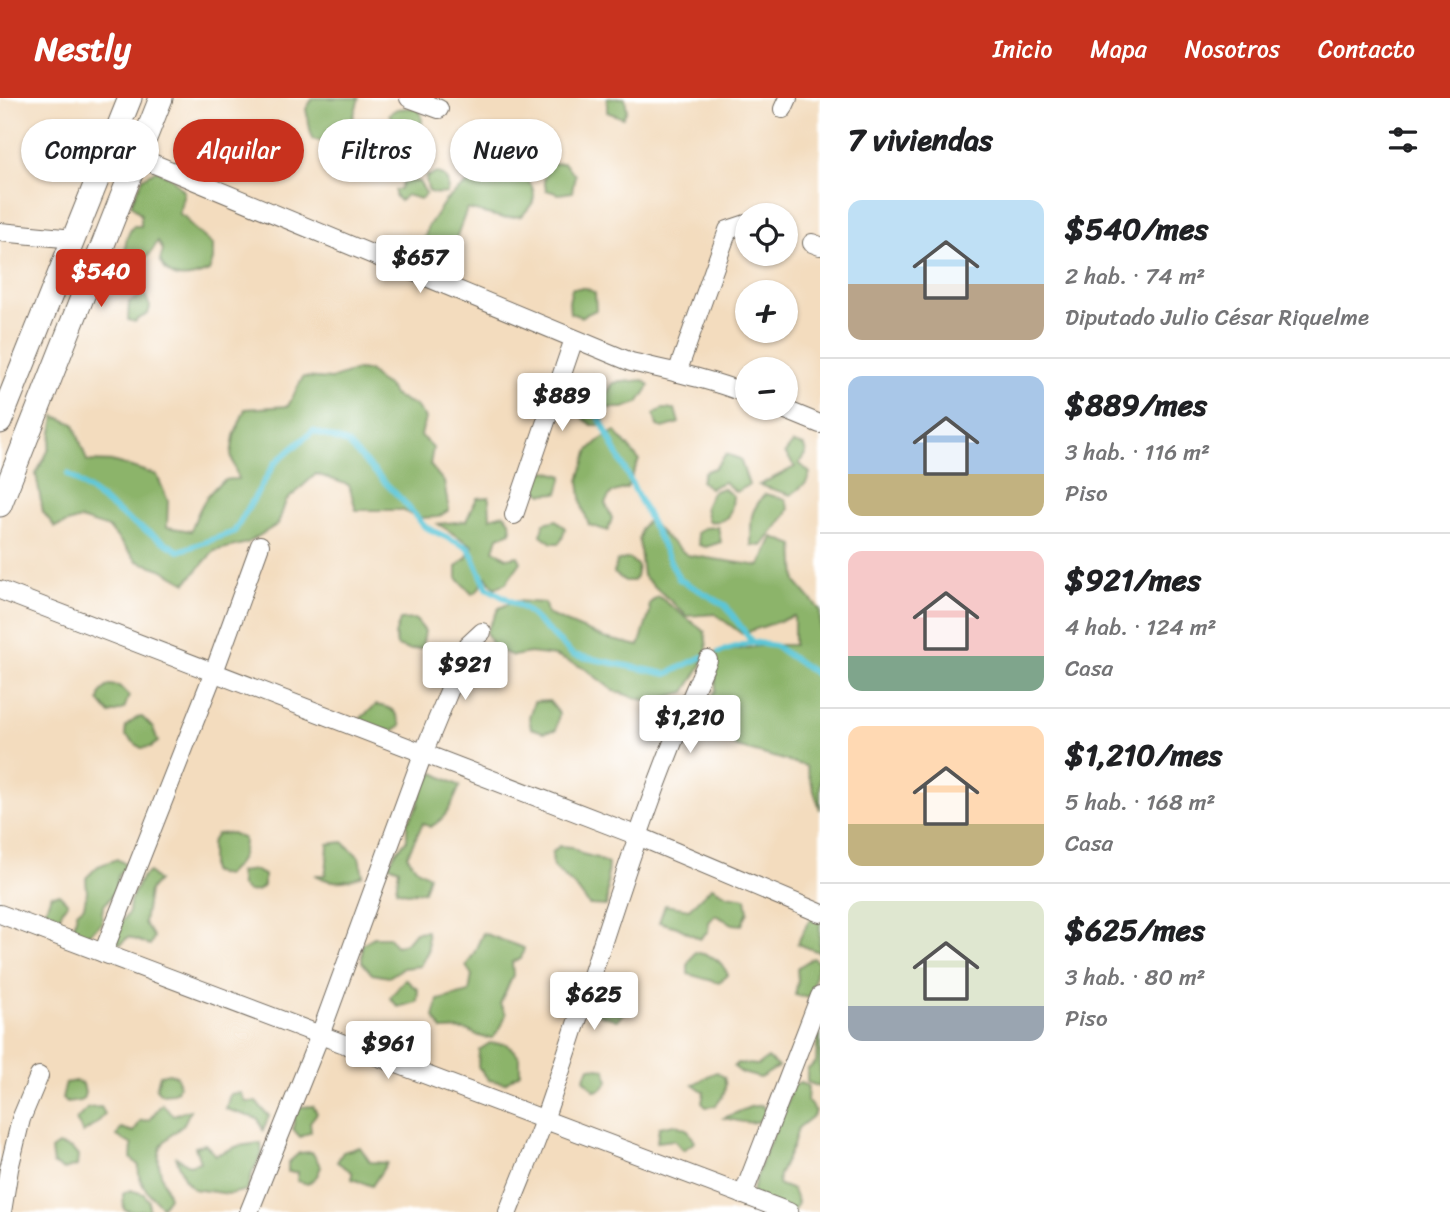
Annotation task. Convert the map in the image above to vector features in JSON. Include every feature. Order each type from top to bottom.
[{"type":"street","points":[[122,119],[130,98]]},
{"type":"street","points":[[153,119],[161,98]]},
{"type":"street","points":[[409,98],[439,109]]},
{"type":"street","points":[[159,166],[631,362],[735,389]]},
{"type":"street","points":[[0,422],[97,182]]},
{"type":"street","points":[[0,505],[128,182]]},
{"type":"street","points":[[677,373],[728,230],[735,227]]},
{"type":"street","points":[[0,232],[74,239]]},
{"type":"street","points":[[514,516],[574,339]]},
{"type":"street","points":[[798,415],[820,424]]},
{"type":"street","points":[[103,953],[214,672],[260,545]]},
{"type":"street","points":[[0,590],[638,836],[820,913]]},
{"type":"street","points":[[249,1212],[320,1035],[423,754],[468,645],[482,632]]},
{"type":"street","points":[[508,1212],[544,1120],[638,836],[708,660]]},
{"type":"street","points":[[0,914],[789,1212]]},
{"type":"street","points":[[743,1195],[820,996]]},
{"type":"street","points":[[2,1212],[21,1119],[39,1076]]},
{"type":"green space","points":[[313,98],[359,98],[353,119],[318,119],[318,140],[312,139],[306,109]]},
{"type":"green space","points":[[607,98],[625,98],[627,110],[623,118],[607,112]]},
{"type":"green space","points":[[418,108],[422,119],[392,119],[389,114],[397,109]]},
{"type":"green space","points":[[562,163],[575,175],[572,192],[559,194],[546,190],[545,182],[562,182]]},
{"type":"green space","points":[[159,171],[173,179],[184,192],[179,214],[213,245],[213,260],[209,271],[181,278],[169,273],[160,260],[163,250],[158,241],[150,254],[140,262],[126,258],[125,245],[129,234],[133,226],[141,226],[141,215],[131,204],[141,182],[159,182]]},
{"type":"green space","points":[[436,173],[447,180],[447,193],[433,193],[427,187],[426,182],[436,182]]},
{"type":"green space","points":[[419,182],[426,193],[421,199],[406,195],[400,201],[395,196],[395,190],[400,189],[402,183]]},
{"type":"green space","points":[[469,182],[529,182],[534,192],[533,202],[522,216],[503,218],[467,209],[454,244],[450,240],[437,240],[422,248],[419,242],[426,235],[427,228],[445,201]]},
{"type":"green space","points":[[442,243],[454,252],[450,261],[439,267],[425,264],[424,254],[430,246]]},
{"type":"green space","points":[[572,288],[586,288],[595,293],[596,310],[581,317],[570,313]]},
{"type":"green space","points":[[145,294],[150,307],[148,314],[135,322],[128,320],[129,302]]},
{"type":"green space","points":[[357,370],[369,371],[389,387],[393,395],[416,406],[425,418],[421,436],[433,448],[430,465],[444,482],[449,510],[438,517],[417,518],[402,510],[356,510],[349,485],[316,474],[286,501],[278,524],[247,543],[214,551],[186,583],[161,569],[137,561],[109,528],[80,519],[55,527],[43,512],[36,474],[49,449],[55,416],[74,424],[87,461],[116,462],[157,475],[168,501],[167,527],[191,531],[200,509],[214,489],[226,480],[238,479],[231,455],[234,436],[245,409],[288,406],[303,377],[331,379]]},
{"type":"green space","points":[[643,380],[650,385],[638,403],[623,408],[607,408],[606,396],[613,383]]},
{"type":"green space","points":[[597,403],[605,410],[603,421],[600,425],[592,425],[582,417],[585,405]]},
{"type":"green space","points":[[662,409],[675,409],[679,423],[663,428],[657,426],[654,414]]},
{"type":"green space","points":[[615,431],[639,460],[627,488],[611,493],[605,503],[612,518],[608,531],[589,525],[582,506],[579,481],[589,450]]},
{"type":"green space","points":[[793,443],[804,446],[806,453],[799,463],[810,473],[806,483],[791,495],[759,485],[795,467],[785,453]]},
{"type":"green space","points":[[726,454],[740,459],[749,485],[736,492],[724,482],[710,488],[701,481],[704,472],[715,468]]},
{"type":"green space","points":[[547,471],[563,476],[558,493],[543,494],[532,486],[535,474]]},
{"type":"green space","points":[[723,488],[733,496],[730,513],[720,521],[708,521],[705,507],[712,492]]},
{"type":"green space","points":[[765,494],[785,499],[789,509],[762,546],[751,545],[753,513]]},
{"type":"green space","points":[[489,497],[490,518],[504,514],[510,521],[511,532],[498,537],[494,550],[507,558],[518,556],[521,562],[506,583],[495,588],[486,577],[472,594],[457,578],[457,566],[473,546],[438,524],[466,521],[477,498]]},
{"type":"green space","points":[[649,519],[687,555],[760,566],[773,537],[794,545],[796,582],[820,610],[820,810],[806,766],[737,747],[697,721],[716,690],[715,653],[765,645],[794,645],[794,616],[742,634],[715,614],[687,616],[643,576],[639,540],[641,528]]},
{"type":"green space","points":[[556,520],[565,528],[559,543],[552,543],[541,535],[544,523]]},
{"type":"green space","points":[[718,527],[721,542],[706,547],[699,545],[697,533],[704,528]]},
{"type":"green space","points":[[629,558],[638,566],[633,581],[625,581],[614,573],[617,561]]},
{"type":"green space","points":[[658,596],[705,632],[707,649],[701,666],[685,692],[650,702],[614,691],[584,668],[555,656],[530,653],[513,656],[493,648],[486,632],[499,608],[515,601],[545,603],[547,614],[604,638],[639,646],[650,612],[649,604]]},
{"type":"green space","points":[[415,619],[425,631],[422,648],[409,650],[397,646],[395,635],[400,620]]},
{"type":"green space","points":[[109,685],[119,686],[129,696],[124,709],[110,714],[99,701],[101,692]]},
{"type":"green space","points":[[549,701],[559,713],[556,730],[543,732],[531,728],[529,717],[534,702]]},
{"type":"green space","points":[[376,705],[393,711],[401,726],[392,731],[368,728],[361,718]]},
{"type":"green space","points":[[142,717],[153,728],[158,742],[151,747],[141,748],[125,735],[126,726]]},
{"type":"green space","points":[[434,773],[460,786],[449,810],[436,824],[430,827],[423,823],[407,856],[417,869],[429,876],[424,891],[407,893],[396,890],[399,869],[389,865],[395,853],[407,840],[407,823],[418,806],[422,786]]},
{"type":"green space","points":[[232,833],[244,839],[240,860],[225,876],[211,872],[211,843],[217,834]]},
{"type":"green space","points":[[343,842],[359,857],[363,875],[338,881],[315,875],[325,875],[328,844]]},
{"type":"green space","points":[[559,846],[572,847],[608,864],[606,906],[589,905],[553,866],[552,853]]},
{"type":"green space","points":[[117,859],[127,865],[118,876],[114,891],[104,906],[102,923],[87,935],[77,935],[74,926],[77,912],[84,906],[86,878],[98,866]]},
{"type":"green space","points":[[254,870],[264,875],[264,885],[257,891],[248,892],[241,886],[239,872]]},
{"type":"green space","points":[[149,872],[158,881],[149,891],[144,923],[154,937],[150,945],[128,937],[121,944],[109,939],[129,912],[130,901],[141,878]]},
{"type":"green space","points":[[712,887],[727,895],[746,898],[748,911],[742,925],[733,924],[715,915],[709,922],[708,931],[700,939],[677,927],[659,922],[665,905],[689,909]]},
{"type":"green space","points":[[59,894],[68,903],[59,918],[44,914],[51,895]]},
{"type":"green space","points":[[812,918],[820,920],[819,952],[797,944]]},
{"type":"green space","points":[[427,931],[428,951],[420,966],[403,968],[389,977],[372,974],[362,962],[362,944],[374,937],[389,937],[396,946],[406,943],[415,932]]},
{"type":"green space","points":[[483,933],[524,948],[521,959],[512,962],[513,975],[500,1004],[506,1014],[493,1038],[464,1030],[442,1030],[434,1017],[438,1000],[469,992],[472,975],[466,966]]},
{"type":"green space","points":[[695,952],[715,959],[728,975],[719,983],[688,974],[688,963]]},
{"type":"green space","points":[[813,958],[819,963],[810,994],[808,998],[795,995],[797,968]]},
{"type":"green space","points":[[405,979],[418,990],[417,1002],[398,1007],[390,998]]},
{"type":"green space","points":[[594,989],[614,995],[627,1011],[617,1020],[587,1010]]},
{"type":"green space","points":[[820,1034],[820,1087],[807,1082],[807,1070],[816,1062],[817,1040]]},
{"type":"green space","points":[[490,1043],[507,1044],[520,1057],[520,1073],[505,1083],[489,1080],[478,1067],[479,1050]]},
{"type":"green space","points":[[768,1058],[778,1067],[760,1078],[742,1073],[734,1067],[738,1063],[758,1065]]},
{"type":"green space","points":[[589,1067],[605,1069],[608,1081],[602,1089],[595,1091],[584,1079]]},
{"type":"green space","points":[[717,1072],[724,1077],[724,1093],[715,1106],[706,1107],[702,1103],[704,1092],[693,1084]]},
{"type":"green space","points":[[169,1073],[177,1076],[177,1091],[161,1094],[156,1089],[160,1075]]},
{"type":"green space","points":[[75,1081],[83,1084],[83,1099],[67,1103],[62,1098],[66,1083]]},
{"type":"green space","points":[[800,1083],[808,1086],[807,1101],[816,1111],[798,1128],[778,1184],[793,1190],[798,1203],[793,1212],[758,1212],[749,1206],[757,1174],[786,1106],[790,1087]]},
{"type":"green space","points":[[241,1093],[246,1102],[256,1102],[269,1116],[263,1130],[258,1119],[226,1109],[230,1094]]},
{"type":"green space","points":[[162,1104],[173,1115],[190,1110],[183,1125],[170,1136],[160,1150],[159,1165],[169,1197],[162,1207],[142,1183],[139,1166],[131,1158],[132,1145],[117,1136],[121,1128],[134,1132],[140,1121],[149,1120]]},
{"type":"green space","points":[[762,1105],[767,1115],[758,1121],[747,1123],[724,1118],[750,1107]]},
{"type":"green space","points":[[313,1106],[317,1113],[310,1122],[311,1132],[300,1137],[293,1129],[295,1114],[300,1107]]},
{"type":"green space","points":[[101,1107],[105,1114],[83,1133],[76,1120],[88,1108]]},
{"type":"green space","points":[[674,1124],[688,1130],[695,1142],[683,1150],[674,1140],[657,1142],[659,1127]]},
{"type":"green space","points":[[261,1143],[262,1154],[247,1190],[230,1194],[193,1189],[184,1178],[176,1157],[189,1165],[200,1162],[195,1147],[205,1144],[216,1155],[238,1146]]},
{"type":"green space","points":[[58,1145],[72,1149],[78,1156],[77,1166],[64,1170],[53,1164],[51,1150]]},
{"type":"green space","points":[[360,1147],[370,1162],[387,1163],[372,1186],[352,1179],[352,1172],[337,1162],[343,1152]]},
{"type":"green space","points":[[312,1152],[321,1167],[317,1176],[308,1184],[297,1181],[298,1172],[288,1172],[288,1163],[299,1153]]},
{"type":"green space","points":[[130,1190],[144,1194],[149,1201],[149,1211],[124,1209],[123,1194]]},
{"type":"waterway","points":[[592,403],[679,579],[725,605],[752,642]]},
{"type":"waterway","points":[[68,474],[130,521],[179,551],[234,532],[275,463],[313,431],[347,443],[425,527],[469,548],[487,588],[525,609],[573,655],[667,674],[702,657]]},
{"type":"waterway","points":[[719,652],[752,642],[775,646],[820,677]]}]
